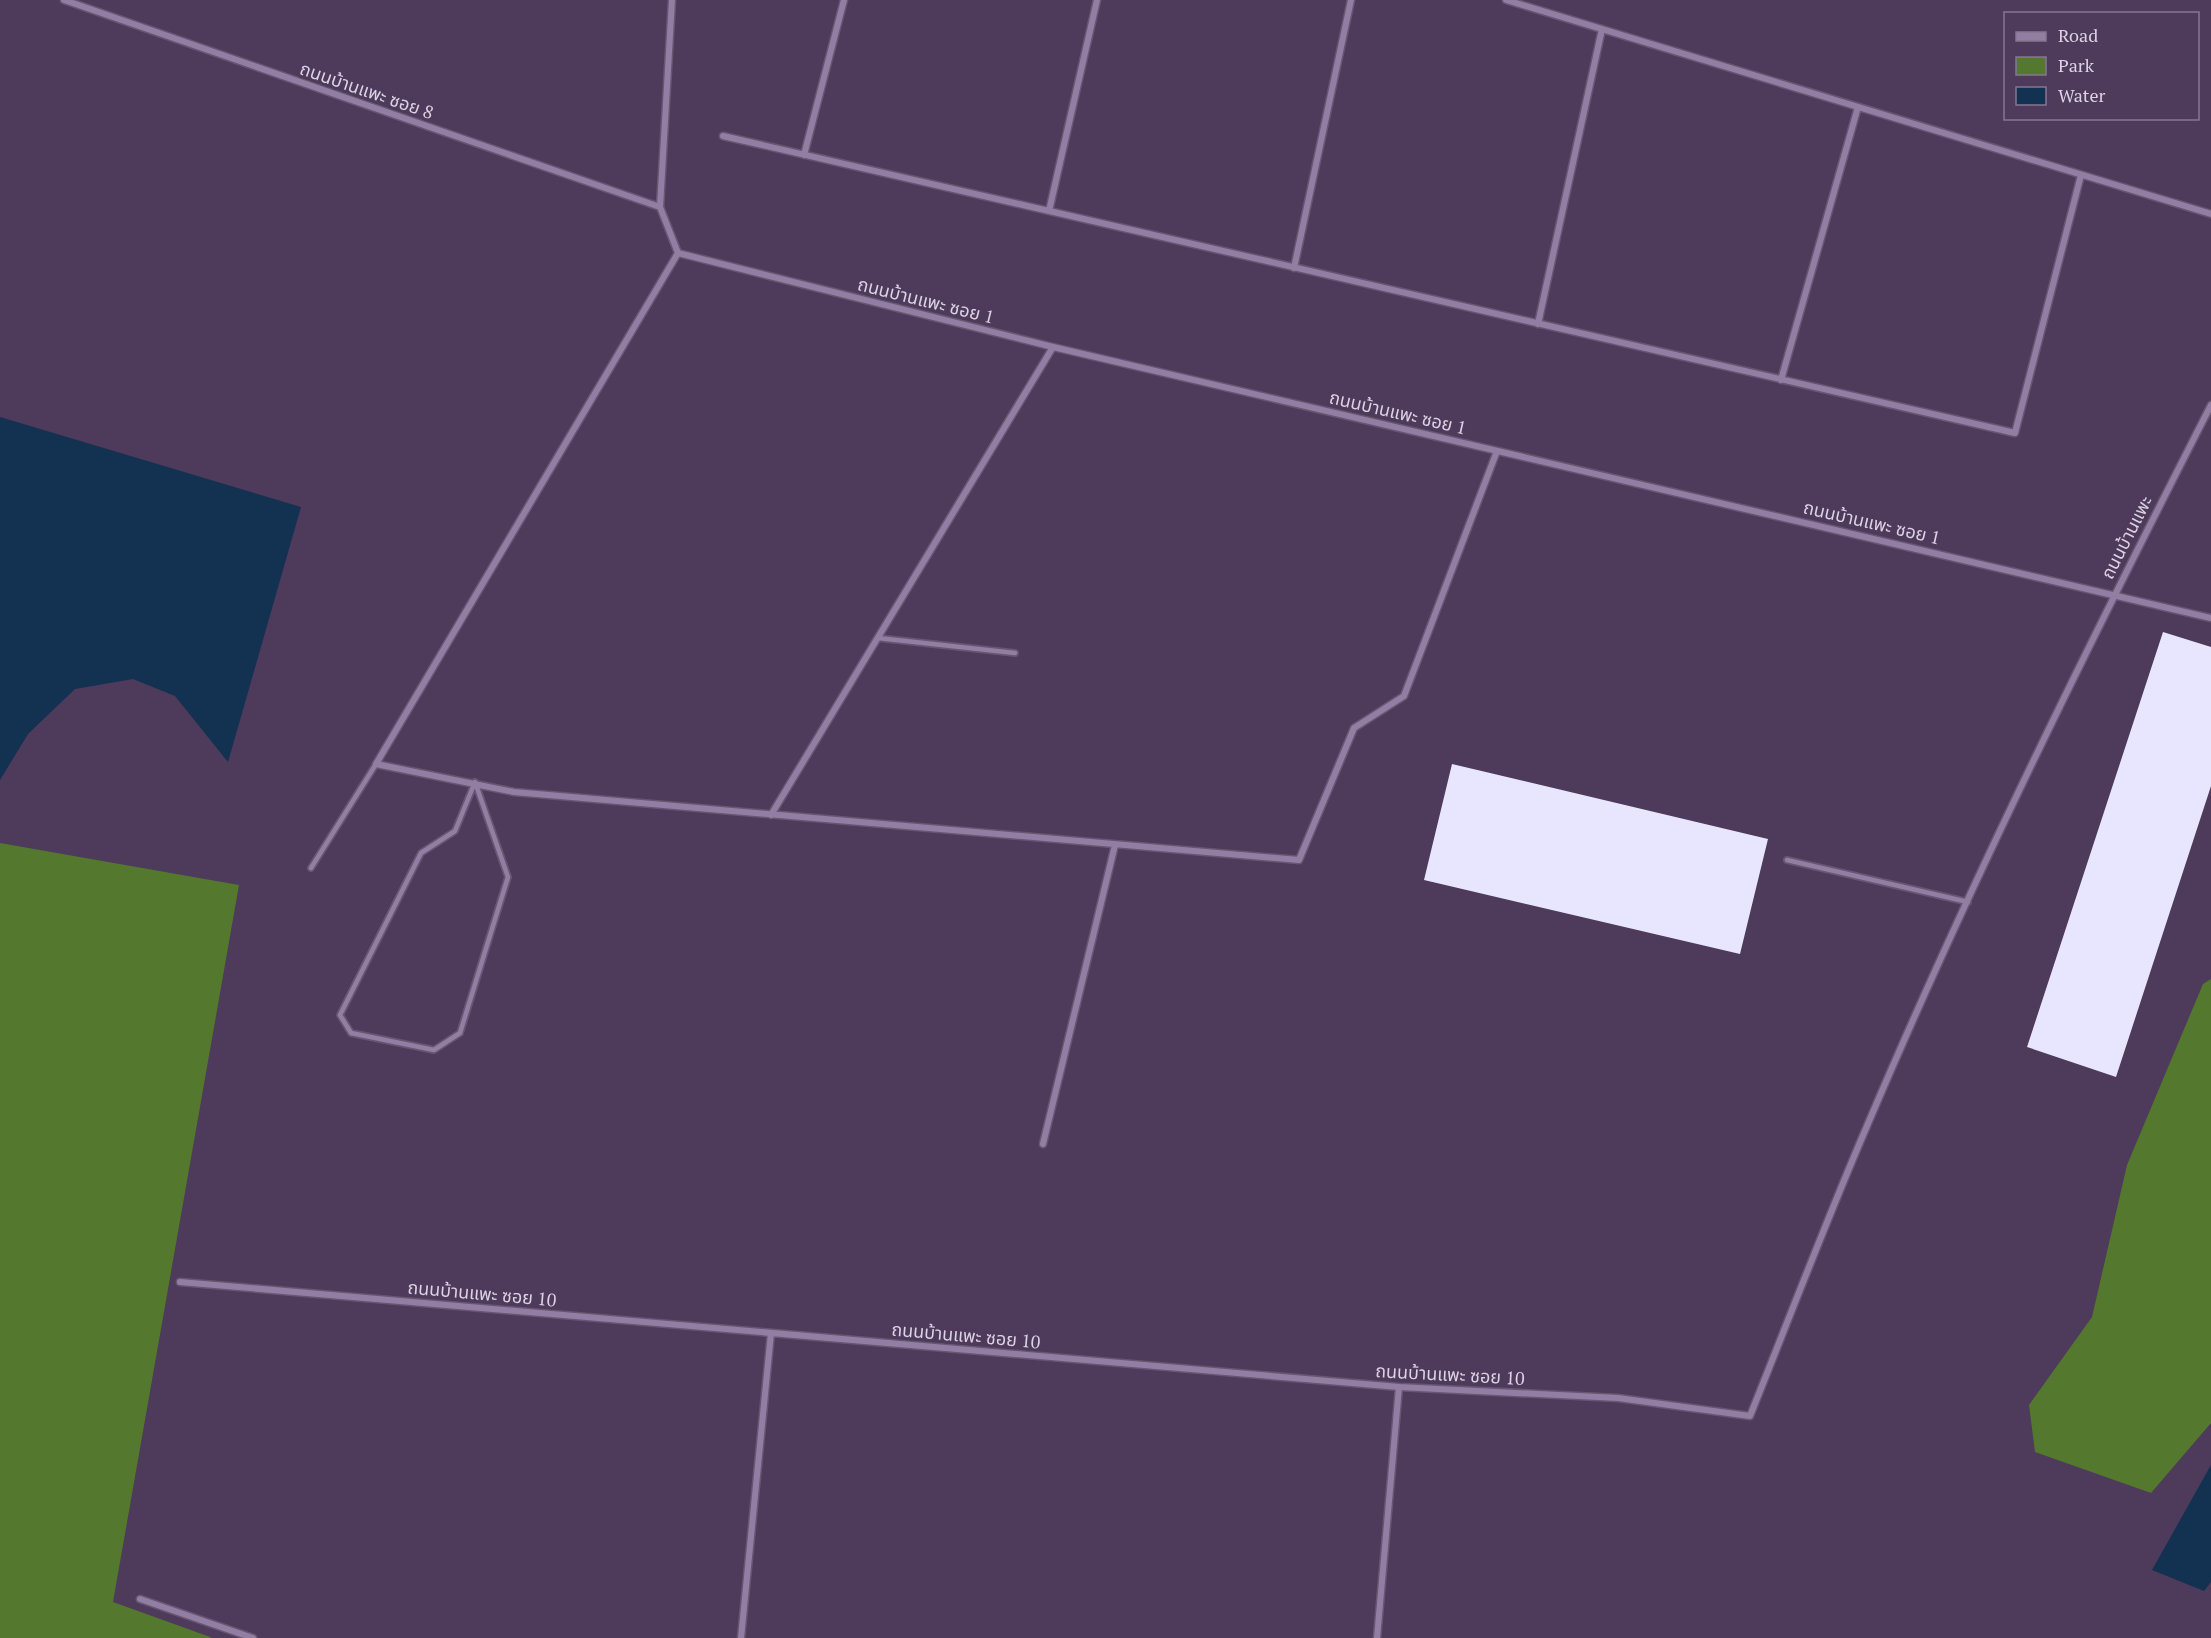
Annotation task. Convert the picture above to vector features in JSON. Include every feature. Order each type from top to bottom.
[{"type":"street","name":"ถนนบ้านแพะ ซอย 8","points":[[64,0],[660,207]]},
{"type":"street","points":[[672,0],[660,207],[678,253],[376,764],[514,792],[1299,860],[1354,728],[1404,696],[1497,451]]},
{"type":"street","points":[[804,155],[843,0]]},
{"type":"street","points":[[1049,211],[1098,0]]},
{"type":"street","points":[[1294,268],[1351,0]]},
{"type":"street","points":[[1506,0],[2211,214]]},
{"type":"street","points":[[1538,324],[1602,29]]},
{"type":"street","points":[[1781,380],[1858,107]]},
{"type":"street","points":[[723,136],[2015,434],[2081,175]]},
{"type":"street","name":"ถนนบ้านแพะ ซอย 1","points":[[678,253],[1053,347],[2114,594]]},
{"type":"street","points":[[771,815],[1053,347]]},
{"type":"street","name":"ถนนบ้านแพะ","points":[[2211,405],[2114,594],[2211,618]]},
{"type":"street","points":[[1968,902],[2114,594]]},
{"type":"street","points":[[1043,1144],[1115,844]]},
{"type":"street","name":"ถนนบ้านแพะ ซอย 10","points":[[180,1282],[1399,1387],[1618,1398],[1750,1416],[1867,1126],[1968,902]]},
{"type":"street","points":[[741,1638],[771,1333]]},
{"type":"street","points":[[1377,1638],[1399,1387]]},
{"type":"street","points":[[140,1599],[253,1638]]},
{"type":"lane","points":[[878,638],[1015,653]]},
{"type":"lane","points":[[310,867],[376,764]]},
{"type":"lane","points":[[475,783],[507,878],[460,1033],[434,1050],[351,1033],[340,1015],[421,853],[455,831],[475,783]]},
{"type":"lane","points":[[1786,860],[1968,902]]},
{"type":"green space","points":[[0,843],[239,885],[113,1602],[213,1638],[0,1638]]},
{"type":"green space","points":[[2211,979],[2211,1423],[2151,1493],[2035,1452],[2029,1405],[2092,1317],[2127,1165],[2203,984]]},
{"type":"water","points":[[0,417],[301,507],[228,762],[175,696],[133,679],[75,689],[28,734],[0,780]]},
{"type":"water","points":[[2211,1465],[2211,1582],[2204,1591],[2152,1570]]},
{"type":"building","points":[[2163,632],[2211,647],[2211,786],[2116,1077],[2027,1047]]},
{"type":"building","points":[[1452,764],[1768,839],[1740,954],[1424,880]]}]
